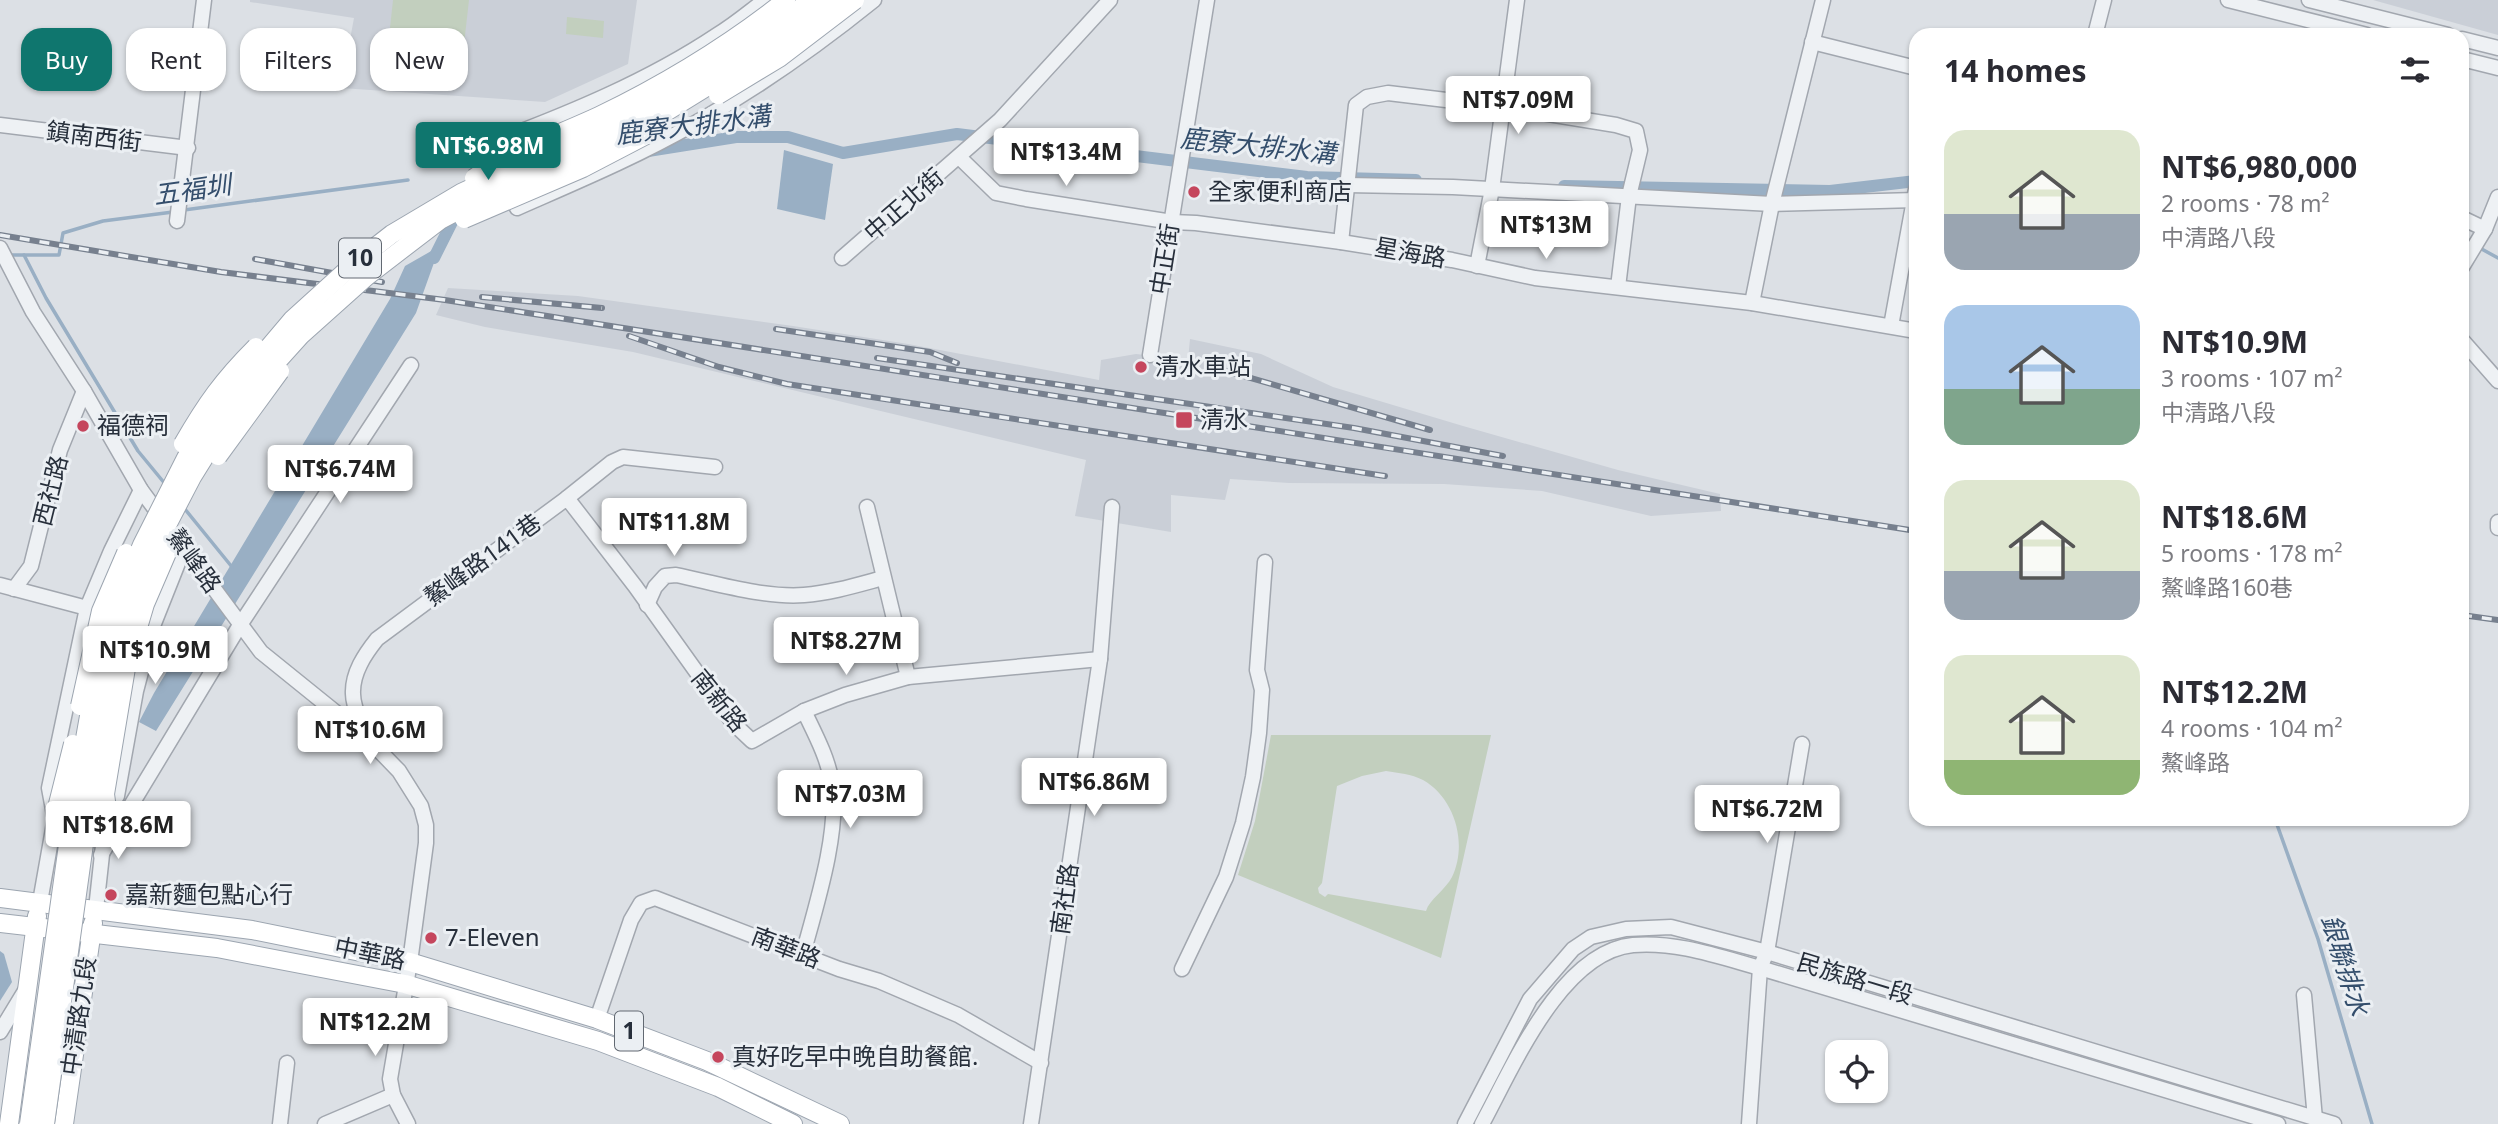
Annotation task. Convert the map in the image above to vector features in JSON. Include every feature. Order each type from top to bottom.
[{"type":"main road","points":[[437,206],[500,160],[598,116],[697,63],[786,0]]},
{"type":"main road","name":"10","points":[[29,1124],[75,795],[91,705],[114,612],[142,545],[186,458],[231,392],[296,328],[356,262],[392,234],[461,192],[632,113],[715,67],[812,0]]},
{"type":"main road","name":"10","points":[[45,1124],[94,772],[122,627],[152,554],[192,477],[235,408],[296,328],[440,220],[495,191],[656,118],[760,54],[834,0]]},
{"type":"main road","points":[[427,231],[457,222],[583,168],[657,130],[779,58],[855,0]]},
{"type":"main road","points":[[56,814],[101,611],[145,512],[207,403],[227,376],[278,324],[296,328],[274,382],[218,454],[186,513],[145,604],[126,668],[119,705],[105,794],[107,809]]},
{"type":"main road","name":"中華路","points":[[0,898],[252,929],[410,962],[597,1019],[707,1061],[840,1124]]},
{"type":"main road","points":[[9,1124],[40,902]]},
{"type":"main road","name":"中清路九段","points":[[64,1124],[96,909]]},
{"type":"main road","name":"中華路","points":[[0,923],[218,948],[405,984],[598,1041],[718,1087],[793,1124]]},
{"type":"street","points":[[178,214],[204,0]]},
{"type":"street","points":[[765,0],[718,35],[655,71],[548,122],[490,143],[517,208],[614,165],[691,126],[823,40],[874,0]]},
{"type":"street","name":"中正北街","points":[[842,258],[1000,120],[1110,0]]},
{"type":"street","points":[[1477,266],[1492,189],[1517,0]]},
{"type":"street","points":[[1752,303],[1772,204],[1823,0]]},
{"type":"street","points":[[2097,28],[2104,0]]},
{"type":"street","points":[[2228,0],[2326,28]]},
{"type":"street","points":[[2309,0],[2420,28]]},
{"type":"street","name":"中正街","points":[[1150,355],[1183,157],[1203,1]]},
{"type":"street","points":[[2469,40],[2498,48]]},
{"type":"street","points":[[1812,42],[1909,66]]},
{"type":"street","points":[[2469,61],[2498,68]]},
{"type":"street","points":[[1341,242],[1356,105],[1367,97],[1388,93],[1504,107],[1616,125],[1636,131],[1640,150],[1629,196],[1618,286]]},
{"type":"street","name":"鎮南西街","points":[[0,125],[188,148]]},
{"type":"street","name":"星海路","points":[[959,157],[996,192],[1026,199],[1172,222],[1341,242],[1535,278],[1752,303],[1909,330]]},
{"type":"street","points":[[1347,185],[1492,189],[1772,204],[1909,196]]},
{"type":"street","points":[[2469,255],[2498,200]]},
{"type":"street","points":[[2469,221],[2485,229]]},
{"type":"street","points":[[1891,326],[1909,228]]},
{"type":"street","name":"鰲峰路","points":[[0,248],[33,312],[84,391],[141,490],[237,621],[261,652],[365,736],[399,771],[421,806],[426,825],[426,843],[410,962],[390,1079],[393,1096],[408,1124]]},
{"type":"street","points":[[2469,348],[2498,381]]},
{"type":"street","points":[[101,855],[237,621],[411,365]]},
{"type":"street","name":"西社路","points":[[7,587],[31,566],[60,450],[84,391]]},
{"type":"street","points":[[567,498],[612,462],[623,457],[715,467]]},
{"type":"street","points":[[40,902],[56,814],[49,788],[87,608],[141,490]]},
{"type":"street","name":"鰲峰路141巷","points":[[365,736],[353,694],[356,673],[366,652],[377,639],[567,498],[647,605]]},
{"type":"street","points":[[867,507],[908,677]]},
{"type":"street","name":"南社路","points":[[1031,1124],[1100,659],[1112,507]]},
{"type":"street","points":[[2498,522],[2498,528]]},
{"type":"street","points":[[96,909],[107,809],[117,796],[136,691],[153,626],[184,548]]},
{"type":"street","points":[[1182,969],[1226,877],[1243,823],[1253,777],[1262,690],[1257,670],[1265,562]]},
{"type":"street","points":[[647,605],[665,576],[676,575],[734,587],[801,595],[842,589],[883,578]]},
{"type":"street","points":[[7,587],[87,608]]},
{"type":"street","name":"南新路","points":[[647,605],[733,723],[752,741],[804,712],[845,695],[908,677],[1100,659]]},
{"type":"street","points":[[803,954],[832,834],[834,803],[827,764],[804,712]]},
{"type":"street","points":[[1749,1124],[1760,968],[1767,953],[1802,744]]},
{"type":"street","name":"南華路","points":[[597,1019],[631,920],[641,903],[655,898],[839,969],[879,981],[958,1015],[1041,1063]]},
{"type":"street","name":"民族路一段","points":[[1465,1124],[1530,999],[1573,949],[1591,937],[1626,929],[1671,927],[1767,953],[2334,1124]]},
{"type":"street","name":"民族路一段","points":[[1482,1124],[1547,1008],[1571,977],[1595,959],[1632,945],[1685,948],[1760,968],[2278,1124]]},
{"type":"street","points":[[0,1032],[27,988]]},
{"type":"street","points":[[2304,995],[2315,1119]]},
{"type":"street","points":[[280,1124],[287,1063]]},
{"type":"street","points":[[2210,1104],[2215,1089]]},
{"type":"street","points":[[325,1124],[393,1096]]},
{"type":"shaded area","points":[[637,0],[628,64],[545,102],[385,91],[468,91],[468,28],[370,28],[370,90],[356,89],[356,28],[352,28],[354,18],[250,2]]},
{"type":"shaded area","points":[[2373,0],[2498,0],[2498,35]]},
{"type":"shaded area","points":[[448,288],[578,296],[793,326],[908,344],[1099,380],[1101,360],[1136,354],[1188,360],[1190,339],[1261,354],[1333,387],[1463,426],[1618,470],[1720,494],[1721,511],[1651,516],[1542,491],[1444,484],[1289,483],[1230,479],[1225,500],[1171,495],[1171,532],[1075,516],[1086,460],[633,352],[485,327],[436,315]]},
{"type":"green space","points":[[393,0],[469,0],[466,28],[390,28]]},
{"type":"green space","points":[[567,17],[604,21],[603,38],[566,34]]},
{"type":"green space","points":[[1271,735],[1491,735],[1441,958],[1238,875],[1255,821]],"holes":[[[1386,771],[1418,778],[1434,788],[1443,798],[1456,823],[1459,850],[1457,864],[1452,877],[1426,911],[1328,894],[1325,897],[1319,893],[1337,786],[1362,776]]]},
{"type":"water","points":[[784,150],[833,164],[825,220],[777,209]]},
{"type":"water","points":[[440,246],[416,313],[156,731],[139,722],[390,299],[405,266]]},
{"type":"water","points":[[0,951],[4,954],[12,982],[0,1001]]},
{"type":"waterway","name":"鹿寮大排水溝","points":[[648,151],[736,137],[788,137],[843,153],[957,134],[1307,177],[1416,180]]},
{"type":"waterway","name":"五福圳","points":[[184,210],[408,180]]},
{"type":"waterway","name":"鹿寮大排水溝","points":[[1564,186],[1830,191],[1909,182]]},
{"type":"waterway","name":"五福圳","points":[[9,255],[59,255],[63,233],[103,221],[173,212]]},
{"type":"waterway","name":"鹿寮大排水溝","points":[[434,258],[454,218],[463,214]]},
{"type":"waterway","points":[[2478,247],[2498,258]]},
{"type":"waterway","points":[[24,255],[46,298],[138,451],[166,485]]},
{"type":"waterway","points":[[184,508],[232,567]]},
{"type":"waterway","name":"銀聯排水","points":[[2278,826],[2318,939],[2372,1124]]},
{"type":"railway","points":[[0,235],[221,272],[445,300],[1909,530]]},
{"type":"railway","points":[[255,259],[382,282]]},
{"type":"railway","points":[[482,297],[602,308]]},
{"type":"railway","points":[[776,329],[930,352],[957,363]]},
{"type":"railway","points":[[629,336],[719,367],[787,384],[1385,476]]},
{"type":"railway","points":[[877,358],[1354,428],[1503,456]]},
{"type":"railway","points":[[1223,370],[1430,430]]},
{"type":"railway","points":[[2469,616],[2498,620]]},
{"type":"place","name":"全家便利商店","points":[[1194,192]]},
{"type":"place","name":"清水車站","points":[[1141,367]]},
{"type":"place","name":"清水","points":[[1184,420]]},
{"type":"place","name":"福德祠","points":[[83,426]]},
{"type":"place","name":"嘉新麵包點心行","points":[[111,895]]},
{"type":"place","name":"7-Eleven","points":[[431,938]]},
{"type":"place","name":"真好吃早中晚自助餐館.","points":[[718,1057]]}]
